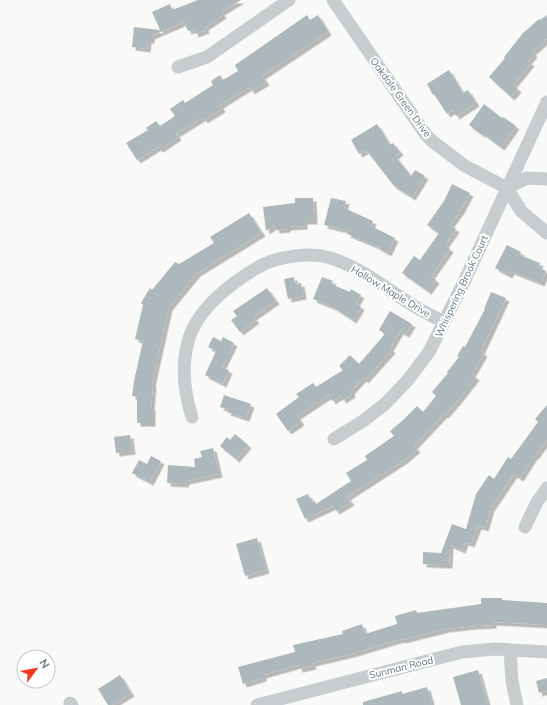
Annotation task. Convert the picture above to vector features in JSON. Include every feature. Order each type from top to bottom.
[{"type":"street","points":[[178,66],[208,57],[289,0]]},
{"type":"street","name":"Oakdale Green Drive","points":[[332,0],[426,135],[465,166],[507,188]]},
{"type":"street","name":"Whispering Brook Court","points":[[334,439],[363,421],[379,408],[406,381],[429,352],[547,102]]},
{"type":"street","points":[[547,179],[527,178],[507,188],[521,211],[547,233]]},
{"type":"street","name":"Hollow Maple Drive","points":[[192,417],[187,402],[184,383],[184,362],[188,341],[195,324],[206,308],[220,294],[262,265],[292,256],[308,255],[326,257],[344,263],[364,273],[414,306],[444,322]]},
{"type":"street","points":[[525,527],[537,502],[547,488]]},
{"type":"street","name":"Sunman Road","points":[[257,705],[462,652],[495,649],[547,652]]},
{"type":"street","points":[[510,650],[512,681],[517,705]]},
{"type":"building","points":[[198,0],[241,0],[221,12],[223,15],[205,27],[206,30],[195,34],[194,29],[188,31],[184,22],[151,36],[151,40],[148,40],[147,49],[132,47],[134,27],[160,30],[152,12],[170,4],[172,10]]},
{"type":"building","points":[[307,15],[310,20],[318,15],[328,32],[262,76],[266,82],[251,91],[249,87],[220,105],[222,109],[204,120],[203,117],[176,134],[178,137],[160,149],[158,147],[137,160],[126,143],[148,130],[146,128],[156,121],[160,126],[175,116],[170,109],[183,100],[185,103],[213,85],[211,81],[220,75],[223,80],[238,71],[235,65]]},
{"type":"building","points":[[547,15],[547,39],[532,52],[534,54],[528,61],[531,63],[513,85],[518,89],[511,97],[489,77],[523,33],[539,19],[540,20]]},
{"type":"building","points":[[449,70],[463,93],[468,90],[476,103],[456,116],[453,110],[447,114],[427,84]]},
{"type":"building","points":[[484,104],[502,118],[503,117],[516,126],[501,147],[469,125]]},
{"type":"building","points":[[377,124],[390,145],[393,143],[400,152],[395,156],[411,176],[415,170],[425,176],[412,197],[394,186],[366,150],[359,154],[351,140]]},
{"type":"building","points":[[452,184],[470,193],[461,210],[450,225],[456,229],[445,245],[450,249],[431,276],[436,280],[428,291],[402,273],[414,256],[420,260],[439,233],[427,225],[444,201]]},
{"type":"building","points":[[295,198],[313,198],[314,221],[304,221],[304,226],[287,227],[287,229],[276,230],[275,225],[266,231],[263,207],[295,203]]},
{"type":"building","points":[[331,198],[346,201],[344,208],[373,221],[371,226],[395,238],[388,253],[374,245],[347,234],[349,231],[324,225]]},
{"type":"building","points":[[249,213],[262,233],[197,273],[169,307],[152,383],[152,423],[137,423],[137,397],[132,396],[143,341],[135,339],[143,305],[141,303],[150,288],[152,290],[175,262],[179,264],[214,243],[210,237]]},
{"type":"building","points":[[507,245],[521,252],[520,255],[540,263],[538,267],[546,271],[541,283],[511,271],[509,275],[495,268]]},
{"type":"building","points":[[294,277],[295,284],[301,283],[303,296],[288,299],[284,279]]},
{"type":"building","points":[[322,277],[333,281],[331,284],[350,292],[351,289],[361,295],[356,303],[361,307],[353,320],[333,307],[313,299]]},
{"type":"building","points":[[267,288],[276,301],[253,317],[256,320],[240,332],[231,320],[237,316],[233,311]]},
{"type":"building","points":[[491,292],[506,298],[481,351],[484,353],[472,374],[476,377],[459,399],[414,446],[417,449],[404,460],[347,497],[351,502],[336,511],[333,506],[305,519],[296,499],[308,494],[312,502],[315,501],[316,504],[351,481],[346,473],[367,460],[365,456],[394,436],[390,431],[417,406],[423,412],[436,396],[432,392],[459,357],[457,356],[463,346],[465,347],[485,309]]},
{"type":"building","points":[[390,311],[412,324],[406,334],[400,331],[390,348],[392,350],[365,380],[363,378],[351,391],[352,394],[343,400],[340,396],[332,401],[329,395],[297,416],[301,422],[288,431],[276,414],[299,397],[296,394],[313,383],[316,387],[343,370],[339,366],[350,355],[359,364],[385,334],[379,330]]},
{"type":"building","points":[[213,337],[221,341],[223,337],[234,343],[222,367],[229,370],[223,384],[205,375],[216,351],[208,347]]},
{"type":"building","points":[[224,395],[251,404],[246,418],[227,412],[228,409],[220,407]]},
{"type":"building","points":[[547,405],[547,440],[534,456],[520,478],[514,474],[491,508],[485,528],[478,526],[471,544],[465,542],[462,550],[450,545],[449,565],[423,564],[423,552],[441,553],[452,524],[466,529],[476,494],[489,475],[494,479],[508,457],[511,459],[538,422],[535,419]]},
{"type":"building","points":[[235,434],[248,445],[236,459],[220,446],[227,437],[230,440]]},
{"type":"building","points":[[130,435],[132,451],[116,453],[114,437]]},
{"type":"building","points":[[213,448],[219,474],[186,481],[185,484],[167,483],[168,465],[195,467],[194,459],[202,457],[200,451]]},
{"type":"building","points":[[151,456],[161,461],[150,482],[132,473],[139,460],[147,464]]},
{"type":"building","points":[[257,538],[266,570],[245,576],[236,544]]},
{"type":"building","points":[[481,598],[502,598],[502,600],[547,603],[547,625],[493,622],[493,625],[446,629],[401,639],[351,654],[312,663],[313,666],[299,669],[298,665],[263,675],[263,678],[243,684],[238,667],[295,652],[293,645],[343,634],[342,631],[362,624],[365,634],[397,624],[395,616],[416,610],[417,613],[481,604]]},
{"type":"building","points":[[478,670],[488,705],[461,705],[453,677]]},
{"type":"building","points":[[120,675],[131,693],[112,705],[108,705],[98,689]]},
{"type":"building","points":[[547,678],[547,691],[539,693],[536,681]]},
{"type":"building","points":[[427,687],[432,705],[363,705],[363,702],[402,691],[402,694]]}]
